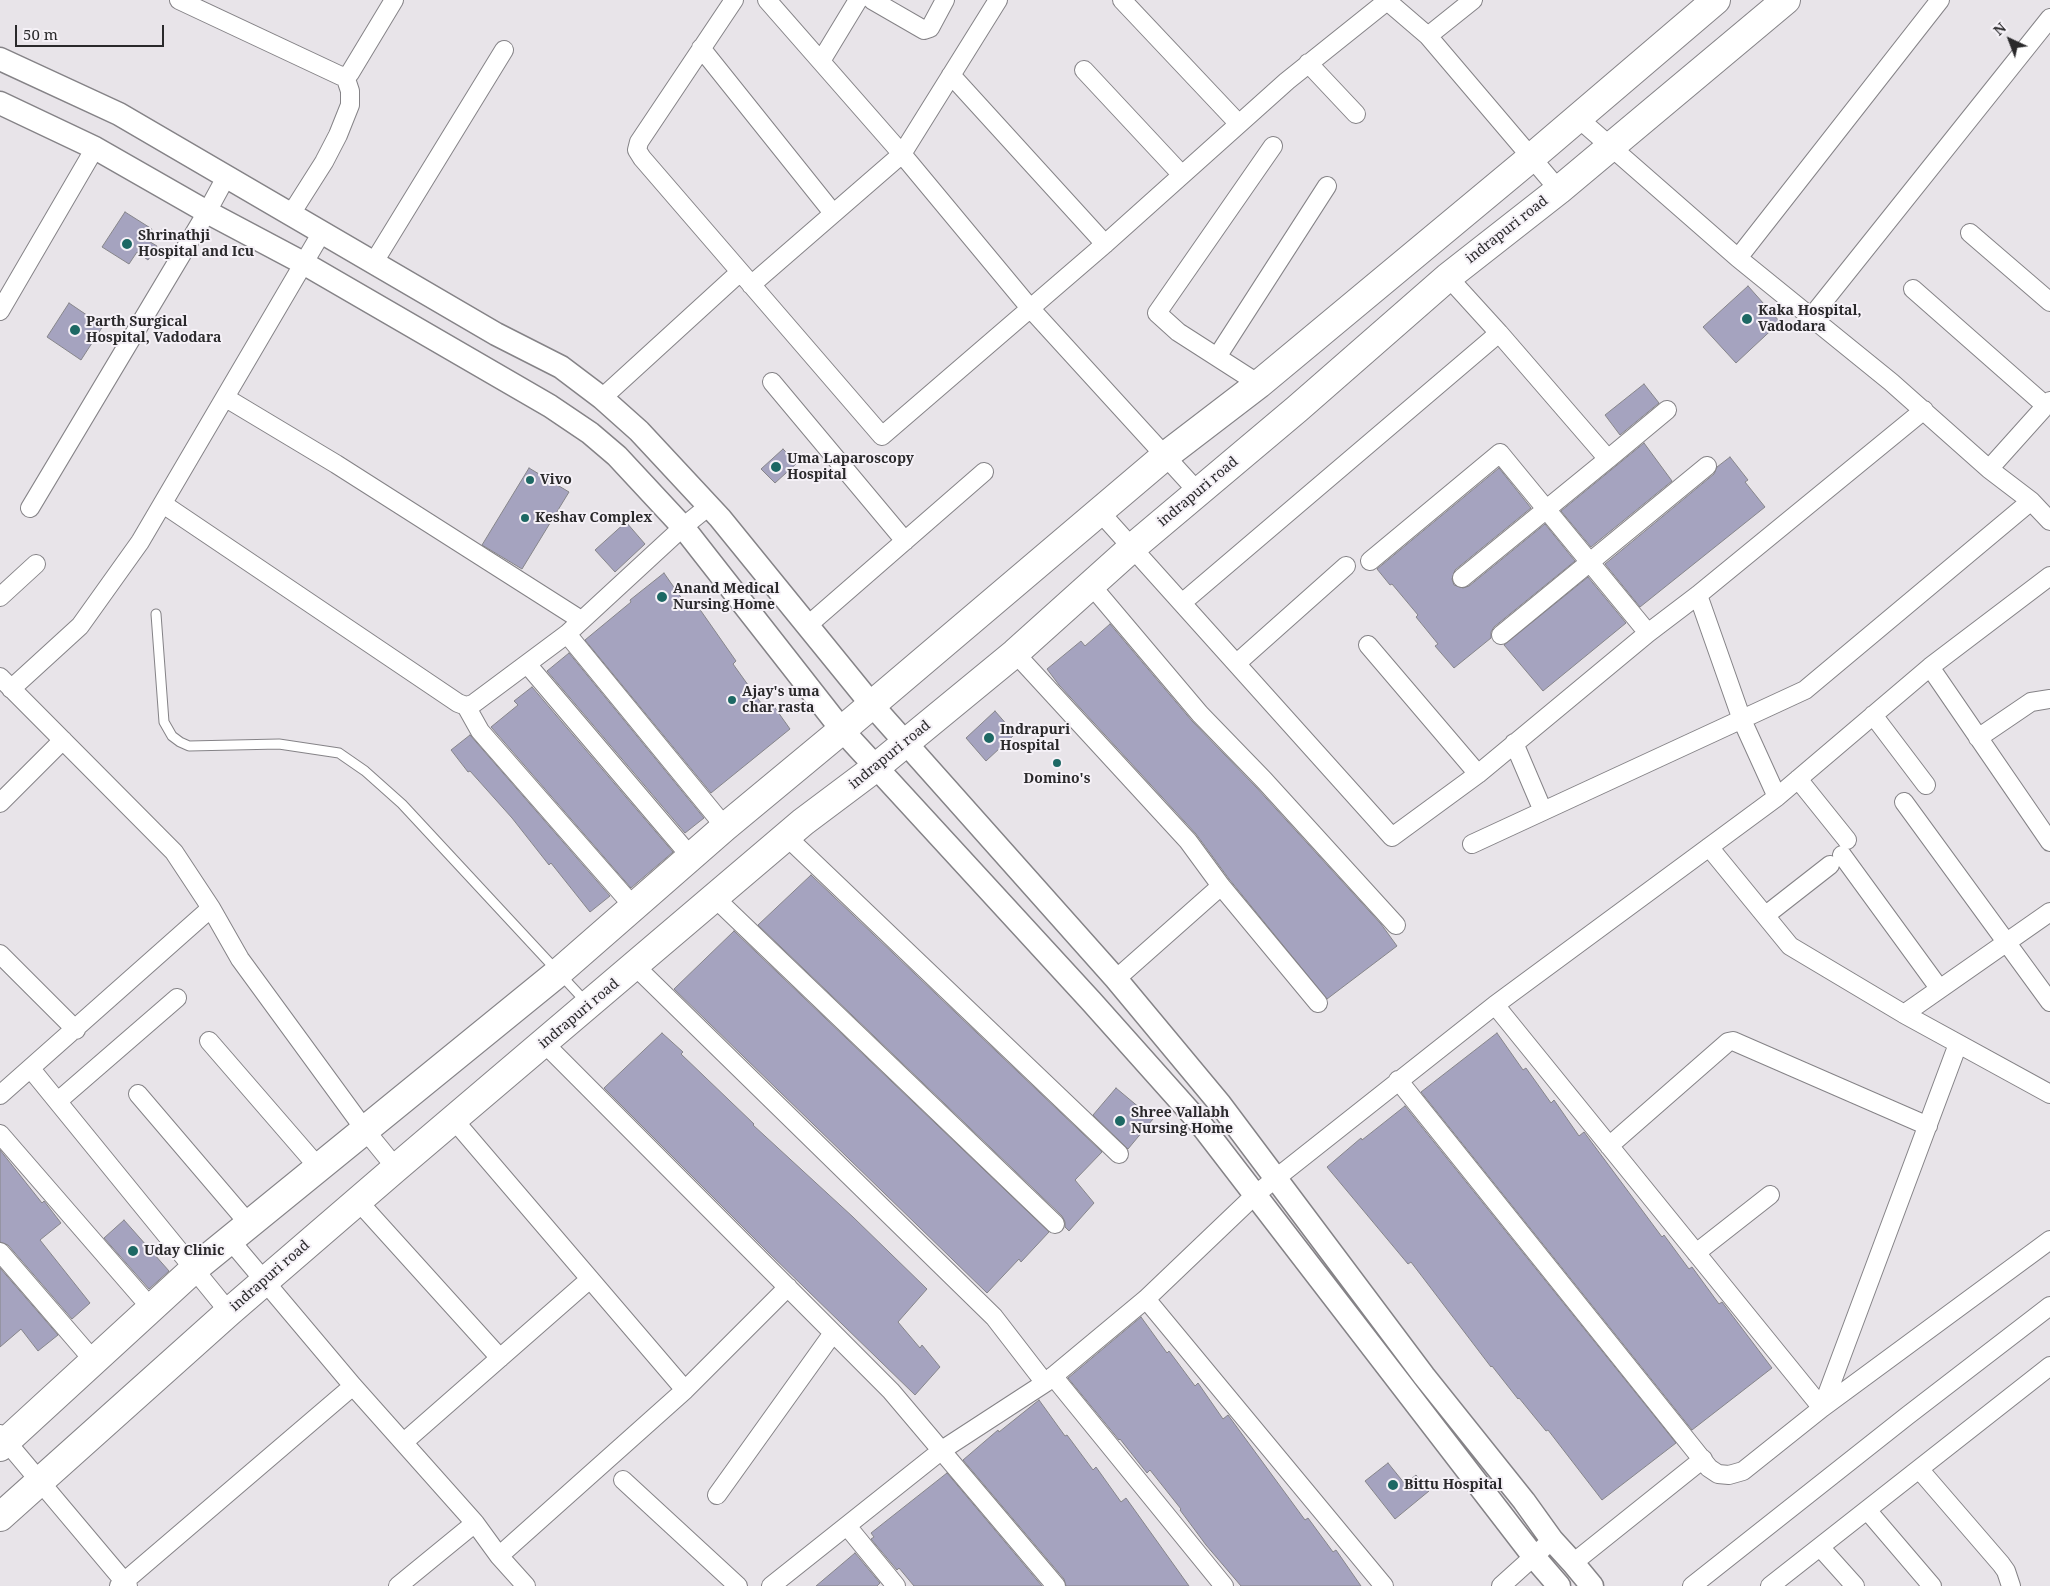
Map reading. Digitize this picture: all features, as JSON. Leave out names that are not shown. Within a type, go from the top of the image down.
[{"type":"main road","points":[[2,1441],[94,1361],[194,1269],[559,972],[724,827],[872,705],[1165,456],[1259,384],[1532,157],[1716,0]]},
{"type":"main road","name":"indrapuri road","points":[[0,1517],[264,1281],[396,1168],[787,836],[875,768],[1015,653],[1133,547],[1297,409],[1448,277],[1559,190],[1786,0]]},
{"type":"street","points":[[179,0],[341,76],[350,73],[394,0]]},
{"type":"street","points":[[734,0],[639,142],[637,150],[882,436],[1105,244],[1308,63],[1386,0],[1428,36],[1559,190]]},
{"type":"street","points":[[767,0],[902,154],[1030,308],[1198,492]]},
{"type":"street","points":[[820,61],[858,0]]},
{"type":"street","points":[[872,0],[924,30],[930,28],[945,0]]},
{"type":"street","points":[[602,398],[746,278],[833,213],[902,154],[998,0]]},
{"type":"street","points":[[1122,0],[1239,124]]},
{"type":"street","points":[[1428,36],[1473,0]]},
{"type":"street","points":[[1738,258],[1940,0]]},
{"type":"street","points":[[1812,316],[2050,18]]},
{"type":"street","points":[[701,48],[833,213]]},
{"type":"street","points":[[374,262],[504,50]]},
{"type":"street","points":[[0,59],[119,114],[496,334],[561,368],[602,398],[639,431],[709,506],[904,743],[1116,979],[1220,1104],[1424,1376],[1524,1501],[1552,1540],[1592,1586]]},
{"type":"street","points":[[1308,63],[1356,114]]},
{"type":"street","points":[[1084,70],[1182,175]]},
{"type":"street","points":[[951,75],[1105,244]]},
{"type":"street","points":[[291,214],[327,156],[350,105],[350,91],[345,76]]},
{"type":"street","points":[[0,103],[12,107],[95,148],[207,212],[305,264],[550,406],[590,433],[617,456],[683,527],[842,730],[875,768],[1091,1001],[1199,1122],[1534,1557],[1559,1586]]},
{"type":"street","points":[[1578,118],[1738,258],[1812,316],[1924,410],[1989,470],[2031,501],[2050,521]]},
{"type":"street","points":[[1259,384],[1178,332],[1157,313],[1273,146]]},
{"type":"street","points":[[0,311],[95,148]]},
{"type":"street","points":[[30,508],[207,212],[226,176]]},
{"type":"street","points":[[1217,357],[1328,186]]},
{"type":"street","points":[[322,232],[305,264],[140,542],[80,626],[6,683],[174,852],[211,908],[240,959],[365,1130],[396,1168]]},
{"type":"street","points":[[1970,233],[2050,302]]},
{"type":"street","points":[[1448,277],[1499,332],[1608,459]]},
{"type":"street","points":[[1913,289],[2048,403],[1989,470]]},
{"type":"street","points":[[1183,602],[1499,332]]},
{"type":"street","points":[[480,365],[496,334]]},
{"type":"street","points":[[772,382],[905,541]]},
{"type":"street","points":[[226,398],[344,469],[581,620]]},
{"type":"street","points":[[1462,578],[1667,410]]},
{"type":"street","points":[[1100,512],[1183,602],[1392,837],[1478,774],[1648,633],[1698,595],[1924,410]]},
{"type":"street","points":[[1370,560],[1500,453],[1648,633]]},
{"type":"street","points":[[1501,635],[1708,466]]},
{"type":"street","points":[[807,626],[984,472]]},
{"type":"street","points":[[1472,844],[1805,690],[2031,501]]},
{"type":"street","points":[[163,504],[458,703],[466,706],[474,704],[567,634],[683,527],[709,506]]},
{"type":"street","points":[[0,597],[36,564]]},
{"type":"street","points":[[1237,663],[1346,566]]},
{"type":"street","points":[[771,1586],[942,1450],[1049,1380],[1146,1299],[1255,1195],[1398,1080],[1495,1005],[1777,797],[1930,667],[2050,576]]},
{"type":"street","points":[[1091,585],[1200,714],[1264,780],[1396,925]]},
{"type":"street","points":[[1698,595],[1742,720],[1777,797]]},
{"type":"street","points":[[567,634],[724,827]]},
{"type":"street","points":[[1368,646],[1478,774]]},
{"type":"street","points":[[1015,653],[1188,840],[1221,886],[1318,1003]]},
{"type":"street","points":[[527,664],[691,857]]},
{"type":"street","points":[[1930,667],[2050,842]]},
{"type":"street","points":[[1978,738],[2031,702],[2050,699]]},
{"type":"street","points":[[466,706],[480,731],[633,906]]},
{"type":"street","points":[[1873,715],[1926,785]]},
{"type":"street","points":[[0,803],[63,740]]},
{"type":"street","points":[[1514,743],[1543,811]]},
{"type":"street","points":[[1798,779],[1840,854],[1939,988]]},
{"type":"street","points":[[1904,802],[2050,1002]]},
{"type":"street","points":[[787,836],[1119,1154]]},
{"type":"street","points":[[1710,847],[1790,946],[1904,1014],[2050,1094]]},
{"type":"street","points":[[1766,915],[1840,854]]},
{"type":"street","points":[[1116,979],[1221,886]]},
{"type":"street","points":[[714,898],[1055,1224]]},
{"type":"street","points":[[0,1095],[31,1070],[211,908]]},
{"type":"street","points":[[1904,1014],[2050,912]]},
{"type":"street","points":[[0,954],[76,1030]]},
{"type":"street","points":[[635,966],[994,1317],[1224,1586]]},
{"type":"street","points":[[58,1101],[177,998]]},
{"type":"street","points":[[1495,1005],[1822,1408]]},
{"type":"street","points":[[208,1041],[319,1168]]},
{"type":"street","points":[[1609,1146],[1728,1042],[1733,1041],[1928,1126]]},
{"type":"street","points":[[544,1043],[891,1391],[1056,1586]]},
{"type":"street","points":[[1822,1408],[1958,1044]]},
{"type":"street","points":[[31,1070],[229,1312]]},
{"type":"street","points":[[1398,1080],[1709,1468],[1718,1474],[1729,1475],[1743,1471],[1822,1408],[2050,1240]]},
{"type":"street","points":[[138,1094],[240,1232],[264,1281],[353,1386],[475,1523],[499,1556],[526,1586]]},
{"type":"street","points":[[454,1120],[685,1390]]},
{"type":"street","points":[[0,1134],[151,1308]]},
{"type":"street","points":[[1696,1253],[1770,1195]]},
{"type":"street","points":[[358,1201],[500,1358]]},
{"type":"street","points":[[0,1252],[94,1361]]},
{"type":"street","points":[[404,1442],[590,1279]]},
{"type":"street","points":[[499,1556],[685,1390],[788,1287]]},
{"type":"street","points":[[1146,1299],[1384,1586]]},
{"type":"street","points":[[1692,1586],[2050,1306]]},
{"type":"street","points":[[717,1495],[833,1333]]},
{"type":"street","points":[[1770,1586],[2050,1366]]},
{"type":"street","points":[[2,1441],[40,1480],[124,1585],[353,1386]]},
{"type":"street","points":[[1573,1563],[1703,1460]]},
{"type":"street","points":[[1919,1469],[2002,1564],[2012,1586]]},
{"type":"street","points":[[624,1480],[738,1586]]},
{"type":"street","points":[[1867,1510],[1930,1585]]},
{"type":"street","points":[[399,1586],[475,1523]]},
{"type":"street","points":[[847,1526],[896,1586]]},
{"type":"street","points":[[1501,1586],[1552,1540]]},
{"type":"street","points":[[1820,1547],[1855,1586]]},
{"type":"lane","points":[[156,614],[164,722],[172,736],[189,746],[280,744],[339,753],[365,771],[402,804],[559,972],[588,1006]]},
{"type":"building","points":[[125,212],[152,229],[145,239],[157,246],[148,260],[137,252],[129,264],[102,247]]},
{"type":"building","points":[[1748,286],[1780,322],[1736,363],[1703,327]]},
{"type":"building","points":[[69,303],[103,326],[81,360],[47,337]]},
{"type":"building","points":[[1644,384],[1659,403],[1620,435],[1605,415]]},
{"type":"building","points":[[1644,443],[1672,481],[1591,547],[1561,511]]},
{"type":"building","points":[[783,449],[797,463],[775,483],[761,469]]},
{"type":"building","points":[[1730,457],[1748,480],[1745,482],[1765,507],[1640,607],[1605,564],[1714,474],[1717,467]]},
{"type":"building","name":"Keshav Complex","points":[[529,468],[569,492],[522,569],[482,545]]},
{"type":"building","points":[[1499,468],[1531,508],[1455,570],[1452,579],[1454,585],[1463,588],[1469,586],[1545,524],[1575,561],[1494,627],[1491,632],[1491,638],[1454,668],[1435,646],[1438,644],[1416,617],[1418,615],[1377,569]]},
{"type":"building","points":[[626,522],[645,544],[615,572],[595,550]]},
{"type":"building","points":[[664,573],[687,606],[694,601],[736,661],[733,664],[766,710],[773,705],[790,729],[711,793],[585,640]]},
{"type":"building","points":[[1588,577],[1626,623],[1543,691],[1504,645]]},
{"type":"building","points":[[1110,624],[1192,721],[1256,787],[1381,924],[1397,946],[1327,999],[1229,879],[1196,834],[1059,685],[1047,669],[1081,641],[1085,646]]},
{"type":"building","points":[[569,653],[704,818],[685,833],[547,671]]},
{"type":"building","points":[[532,687],[673,852],[631,888],[491,727],[518,705],[514,701]]},
{"type":"building","points":[[995,711],[1015,734],[986,761],[966,738]]},
{"type":"building","points":[[470,735],[610,896],[590,912],[551,863],[549,865],[512,818],[470,771],[468,772],[451,750]]},
{"type":"building","points":[[811,875],[1102,1152],[1075,1180],[1094,1203],[1069,1231],[1065,1227],[1062,1216],[758,925]]},
{"type":"building","points":[[734,931],[1049,1232],[1021,1262],[1019,1259],[987,1293],[674,989]]},
{"type":"building","points":[[662,1033],[683,1052],[681,1054],[753,1125],[853,1217],[927,1289],[898,1322],[920,1348],[922,1345],[940,1367],[915,1395],[769,1253],[604,1088]]},
{"type":"building","points":[[1497,1033],[1523,1070],[1526,1068],[1551,1103],[1554,1100],[1579,1136],[1584,1132],[1662,1237],[1664,1235],[1689,1269],[1692,1267],[1719,1304],[1722,1302],[1772,1368],[1692,1430],[1421,1092]]},
{"type":"building","points":[[1116,1088],[1153,1119],[1128,1149],[1093,1115]]},
{"type":"building","points":[[1405,1106],[1676,1443],[1602,1500],[1548,1430],[1546,1431],[1491,1367],[1411,1262],[1408,1264],[1327,1167],[1361,1138],[1362,1140]]},
{"type":"building","points":[[0,1150],[42,1203],[44,1201],[61,1223],[40,1240],[90,1303],[72,1319],[8,1245],[0,1242]]},
{"type":"building","points":[[124,1220],[169,1271],[149,1289],[104,1238]]},
{"type":"building","points":[[0,1268],[58,1335],[38,1351],[21,1329],[0,1347]]},
{"type":"building","points":[[1141,1317],[1167,1353],[1169,1351],[1195,1386],[1198,1383],[1223,1419],[1228,1415],[1305,1520],[1308,1518],[1333,1552],[1336,1550],[1361,1586],[1241,1586],[1206,1545],[1181,1509],[1150,1470],[1147,1473],[1068,1378]]},
{"type":"building","points":[[1039,1400],[1093,1470],[1096,1467],[1121,1502],[1126,1498],[1189,1586],[1066,1586],[1064,1579],[963,1460],[998,1430],[999,1432]]},
{"type":"building","points":[[1388,1463],[1405,1484],[1416,1475],[1429,1491],[1395,1519],[1365,1481]]},
{"type":"building","points":[[947,1473],[1042,1586],[914,1586],[899,1568],[897,1570],[871,1539],[874,1537],[871,1533]]},
{"type":"building","points":[[855,1553],[880,1583],[877,1586],[816,1586]]},
{"type":"place","name":"Shrinathji Hospital and Icu","points":[[127,244]]},
{"type":"place","name":"Kaka Hospital, Vadodara","points":[[1747,319]]},
{"type":"place","name":"Parth Surgical Hospital, Vadodara","points":[[75,330]]},
{"type":"place","name":"Uma Laparoscopy Hospital","points":[[776,467]]},
{"type":"place","name":"Vivo","points":[[530,480]]},
{"type":"place","name":"Keshav Complex","points":[[525,518]]},
{"type":"place","name":"Anand Medical Nursing Home","points":[[662,597]]},
{"type":"place","name":"Ajay's uma char rasta","points":[[732,700]]},
{"type":"place","name":"Indrapuri Hospital","points":[[989,738]]},
{"type":"place","name":"Domino's","points":[[1057,763]]},
{"type":"place","name":"Shree Vallabh Nursing Home","points":[[1120,1121]]},
{"type":"place","name":"Uday Clinic","points":[[133,1251]]},
{"type":"place","name":"Bittu Hospital","points":[[1393,1485]]}]
